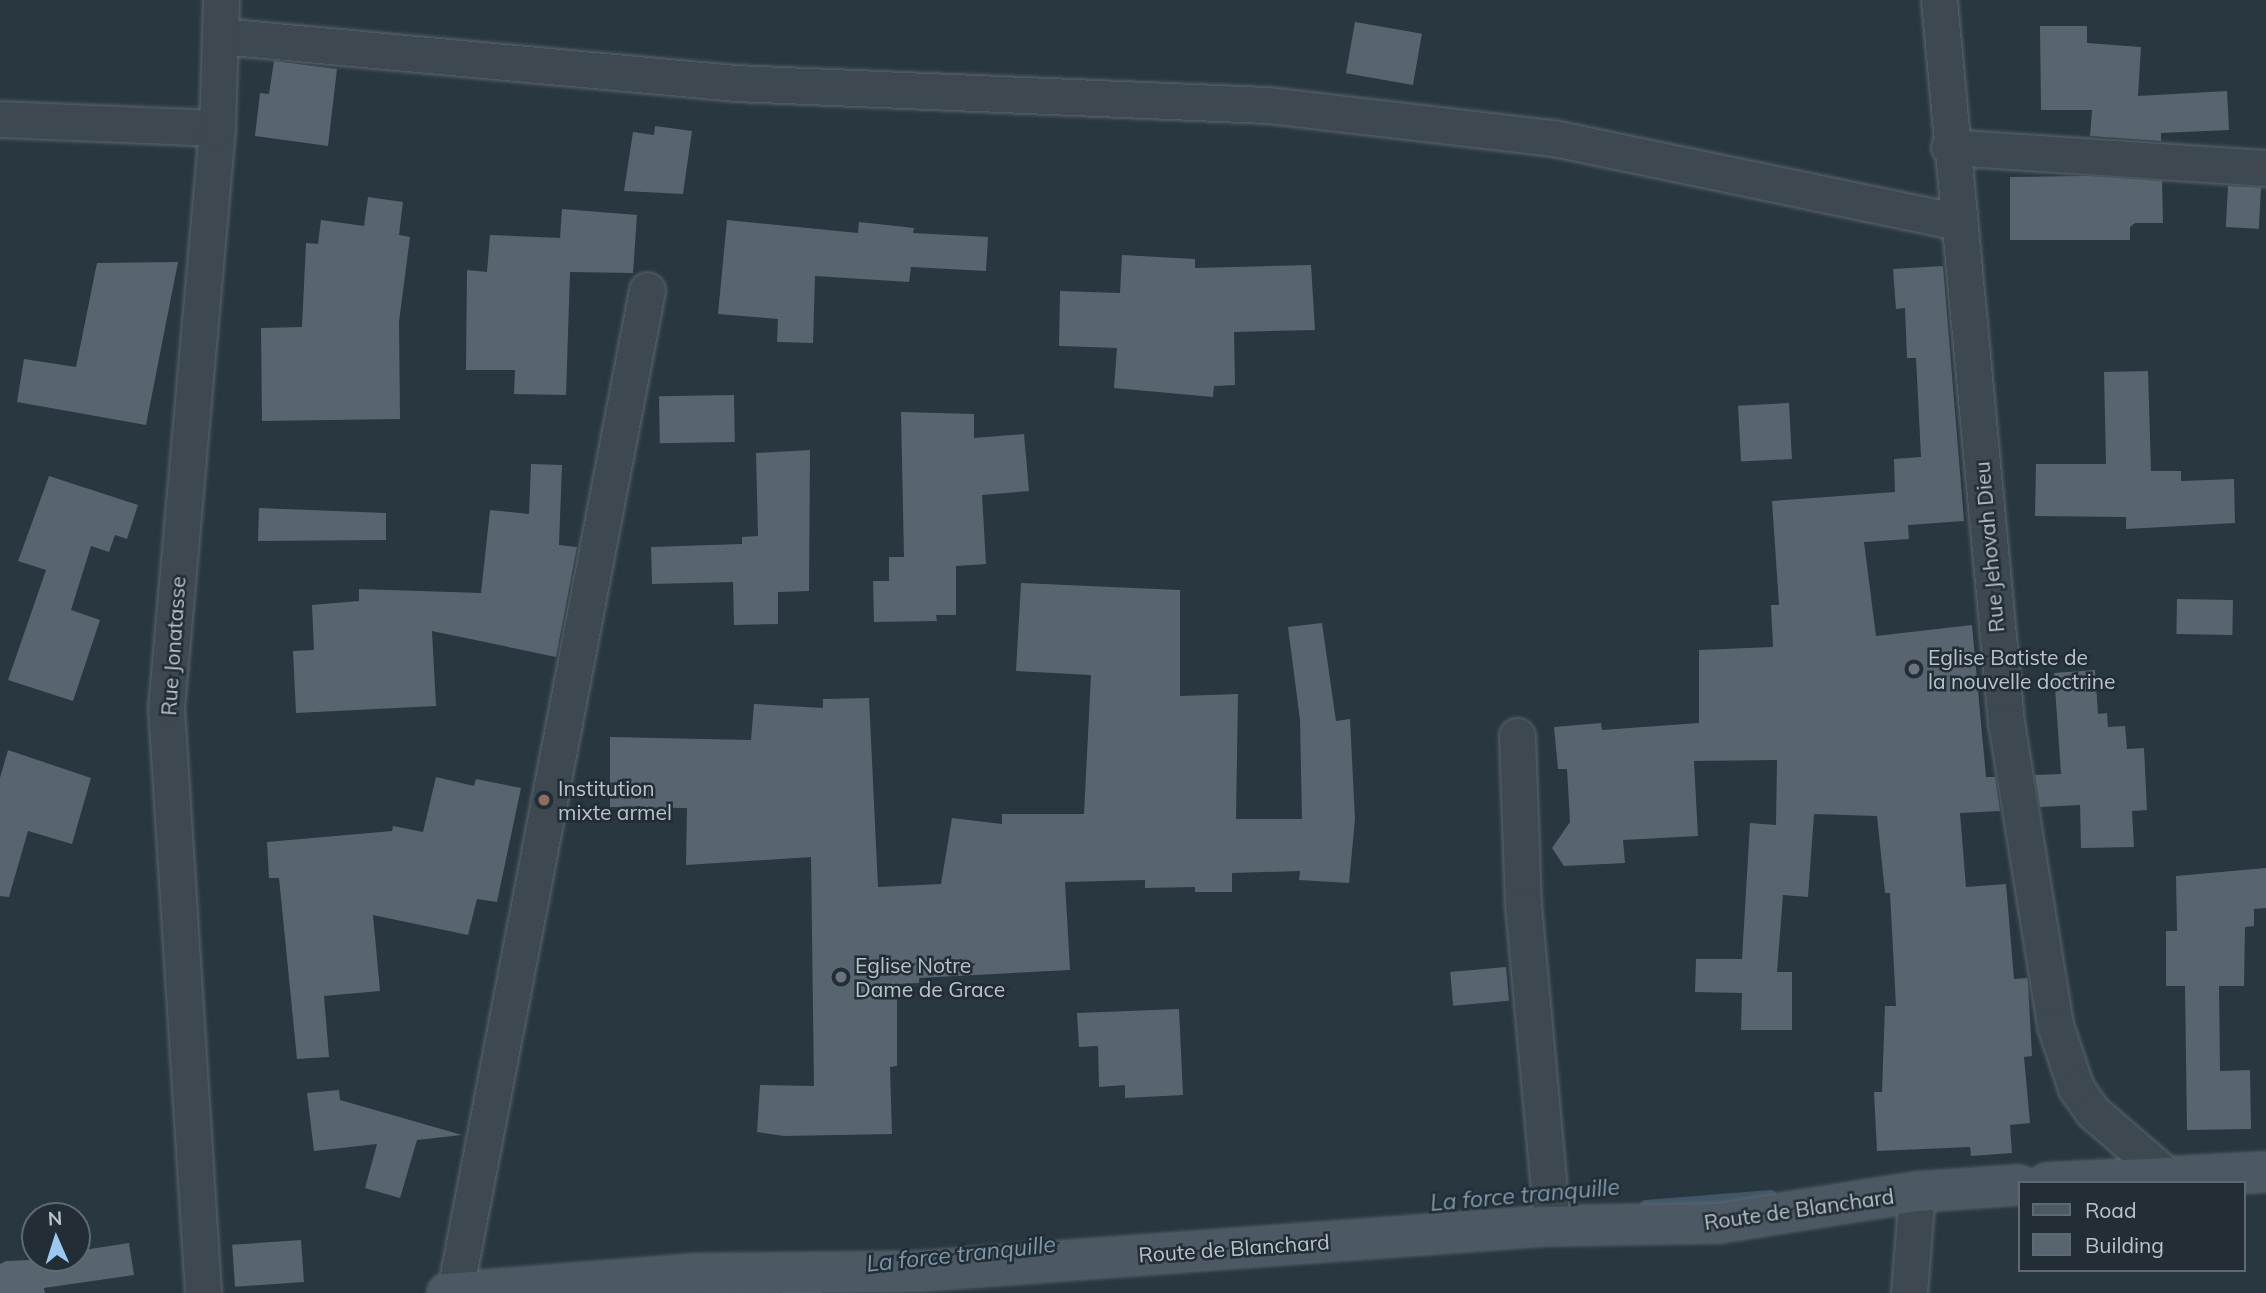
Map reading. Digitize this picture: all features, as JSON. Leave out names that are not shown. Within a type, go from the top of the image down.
[{"type":"street","name":"Rue Jonatasse","points":[[203,1293],[166,708],[218,128],[221,0]]},
{"type":"street","name":"Rue Jehovah Dieu","points":[[1939,0],[1950,146],[2006,722],[2055,1025],[2076,1088],[2093,1112],[2166,1175]]},
{"type":"street","points":[[220,36],[735,83],[1267,105],[1553,138],[1958,222]]},
{"type":"street","points":[[0,118],[218,128]]},
{"type":"street","points":[[1950,146],[2266,168]]},
{"type":"street","points":[[451,1292],[647,290]]},
{"type":"street","points":[[1517,736],[1523,905],[1552,1226]]},
{"type":"street","points":[[2077,1181],[2266,1172]]},
{"type":"street","name":"Route de Blanchard","points":[[451,1292],[692,1274],[920,1282],[1552,1226],[1719,1223],[1917,1192],[2018,1185]]},
{"type":"street","points":[[1909,1293],[1917,1192]]},
{"type":"building","points":[[1355,22],[1422,34],[1413,85],[1346,73]]},
{"type":"building","points":[[2040,26],[2087,26],[2087,43],[2141,47],[2138,96],[2227,91],[2229,130],[2161,133],[2161,141],[2090,136],[2092,110],[2041,110]]},
{"type":"building","points":[[274,61],[337,69],[328,146],[255,136],[260,93],[269,94]]},
{"type":"building","points":[[655,126],[692,131],[683,194],[624,191],[633,132],[654,135]]},
{"type":"building","points":[[2088,176],[2162,181],[2163,223],[2135,223],[2130,227],[2130,240],[2010,240],[2010,177]]},
{"type":"building","points":[[2228,186],[2261,188],[2259,229],[2226,227]]},
{"type":"building","points":[[368,197],[403,202],[399,235],[410,237],[399,322],[400,419],[262,421],[261,328],[302,327],[306,243],[318,244],[321,220],[364,226]]},
{"type":"building","points":[[562,209],[637,215],[633,273],[570,272],[566,395],[514,394],[515,370],[466,370],[467,270],[487,272],[490,235],[560,238]]},
{"type":"building","points":[[727,220],[858,233],[859,222],[914,228],[913,233],[988,237],[986,271],[911,267],[909,282],[815,276],[813,343],[777,342],[778,319],[718,314]]},
{"type":"building","points":[[1122,255],[1195,259],[1195,268],[1311,265],[1315,330],[1234,332],[1235,385],[1214,386],[1213,397],[1114,388],[1117,348],[1059,346],[1060,291],[1120,293]]},
{"type":"building","points":[[178,262],[146,425],[17,402],[24,359],[76,367],[97,263]]},
{"type":"building","points":[[1943,266],[1964,521],[1908,525],[1909,539],[1864,542],[1876,636],[1972,625],[1986,777],[1995,777],[2000,811],[1960,813],[1966,887],[2006,884],[2014,979],[2027,978],[2028,982],[2032,1056],[2024,1057],[2030,1123],[2010,1125],[2012,1153],[1971,1156],[1970,1147],[1877,1151],[1874,1092],[1882,1092],[1885,1006],[1896,1006],[1890,893],[1885,893],[1877,816],[1814,814],[1808,897],[1783,895],[1777,972],[1792,972],[1792,1030],[1741,1030],[1742,993],[1695,992],[1696,959],[1742,959],[1750,823],[1776,825],[1777,760],[1694,761],[1698,836],[1623,840],[1625,863],[1564,866],[1552,848],[1570,822],[1567,769],[1558,769],[1554,727],[1601,723],[1602,730],[1699,723],[1699,650],[1773,647],[1771,605],[1779,605],[1772,501],[1895,492],[1894,459],[1921,457],[1916,358],[1907,358],[1905,308],[1896,309],[1893,269]]},
{"type":"building","points":[[2148,371],[2151,471],[2181,471],[2181,481],[2234,479],[2235,523],[2126,529],[2126,517],[2035,516],[2036,464],[2106,464],[2104,372]]},
{"type":"building","points":[[734,395],[735,442],[660,443],[659,396]]},
{"type":"building","points":[[1789,403],[1792,459],[1741,462],[1738,406]]},
{"type":"building","points":[[901,412],[974,414],[974,438],[1024,434],[1029,491],[982,495],[986,564],[956,566],[956,615],[936,615],[937,621],[874,622],[873,581],[889,581],[889,557],[904,557]]},
{"type":"building","points":[[810,450],[809,591],[778,592],[778,624],[734,625],[733,582],[652,584],[651,547],[742,544],[742,537],[758,536],[756,453]]},
{"type":"building","points":[[531,464],[562,465],[559,545],[577,547],[556,657],[432,631],[436,706],[296,713],[293,651],[314,650],[312,605],[359,601],[359,589],[481,593],[490,510],[529,514]]},
{"type":"building","points":[[49,476],[138,505],[127,539],[115,535],[109,552],[91,546],[71,610],[100,620],[73,701],[8,680],[46,570],[18,561]]},
{"type":"building","points":[[259,508],[386,513],[386,540],[258,541]]},
{"type":"building","points":[[1021,583],[1180,590],[1180,696],[1238,694],[1236,819],[1302,819],[1300,720],[1288,627],[1322,623],[1336,721],[1350,719],[1355,819],[1349,883],[1299,880],[1300,871],[1232,873],[1232,892],[1195,892],[1195,887],[1145,888],[1145,880],[1065,882],[1070,970],[919,978],[919,983],[897,984],[897,1066],[890,1067],[892,1134],[784,1136],[757,1132],[760,1085],[814,1086],[811,857],[686,865],[687,808],[610,807],[610,737],[751,740],[754,704],[823,708],[823,699],[869,698],[878,887],[941,884],[952,818],[1002,824],[1002,814],[1084,814],[1091,675],[1016,671]]},
{"type":"building","points":[[2177,599],[2233,600],[2232,635],[2176,634]]},
{"type":"building","points":[[2095,670],[2098,714],[2107,713],[2108,727],[2125,726],[2127,749],[2144,748],[2147,810],[2132,811],[2134,847],[2081,848],[2080,805],[2040,807],[2035,775],[2061,774],[2054,673]]},
{"type":"building","points":[[8,750],[91,778],[72,844],[28,831],[9,897],[0,896],[0,778]]},
{"type":"building","points":[[436,777],[474,786],[476,779],[521,788],[497,902],[477,899],[468,935],[373,915],[380,991],[324,996],[329,1057],[297,1059],[279,878],[269,878],[267,842],[392,831],[393,826],[423,832]]},
{"type":"building","points":[[2266,868],[2266,908],[2254,909],[2254,926],[2245,927],[2244,986],[2219,986],[2220,1071],[2250,1070],[2251,1129],[2187,1130],[2185,986],[2166,986],[2166,931],[2177,931],[2176,876]]},
{"type":"building","points":[[1506,967],[1509,1001],[1453,1006],[1450,972]]},
{"type":"building","points":[[1179,1009],[1183,1095],[1125,1098],[1125,1085],[1099,1087],[1098,1046],[1079,1047],[1077,1013]]},
{"type":"building","points":[[339,1090],[340,1100],[462,1135],[417,1140],[400,1198],[365,1188],[377,1144],[314,1151],[307,1093]]},
{"type":"building","points":[[301,1240],[304,1282],[235,1287],[232,1245]]},
{"type":"building","points":[[129,1243],[134,1275],[44,1288],[45,1293],[0,1293],[0,1264],[6,1261],[21,1260],[21,1272],[91,1272],[91,1249]]},
{"type":"waterway","name":"La force tranquille","points":[[1646,1206],[1771,1196]]},
{"type":"waterway","name":"La force tranquille","points":[[789,1293],[816,1290]]},
{"type":"place","name":"Eglise Batiste de la nouvelle doctrine","points":[[1914,669]]},
{"type":"place","name":"Institution mixte armel","points":[[544,800]]},
{"type":"place","name":"Eglise Notre Dame de Grace","points":[[841,977]]}]
